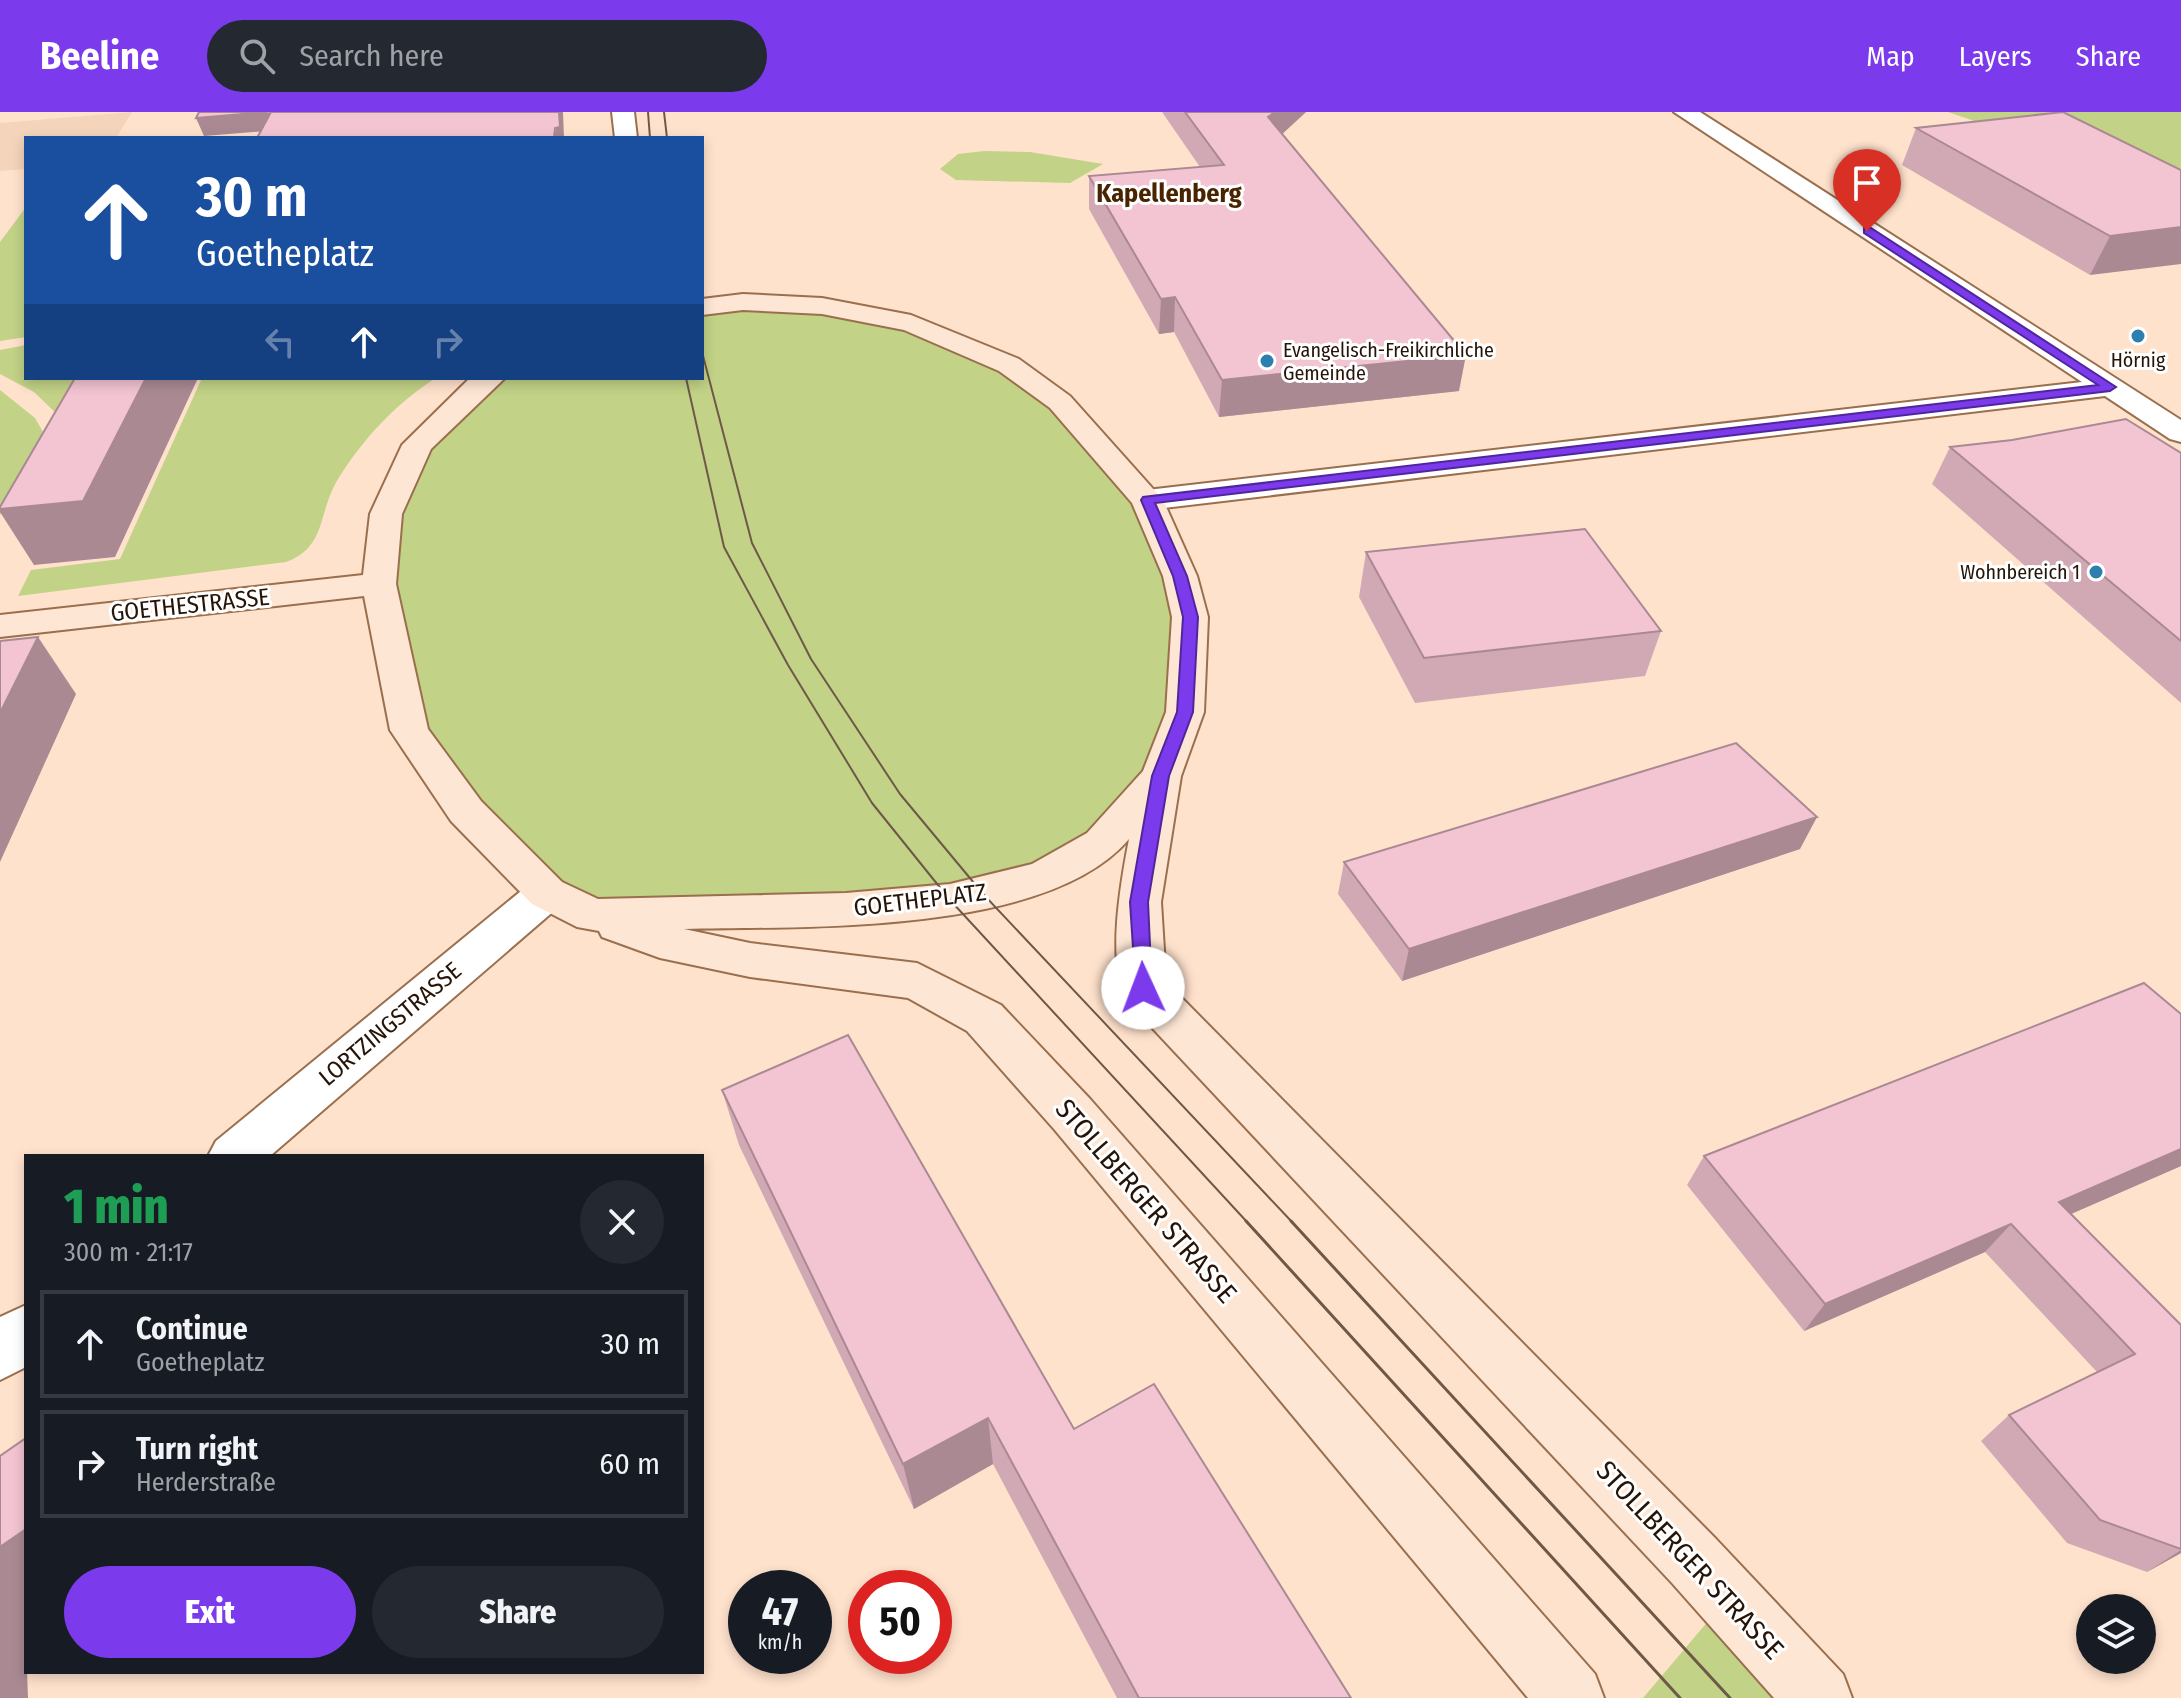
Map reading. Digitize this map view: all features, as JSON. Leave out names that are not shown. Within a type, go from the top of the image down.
[{"type":"main road","name":"GOETHEPLATZ","points":[[487,380],[417,445],[386,514],[379,584],[409,730],[466,811],[547,893],[593,915],[846,909],[984,895],[1045,877],[1102,843],[1161,776],[1185,712],[1190,617],[1180,576],[1147,500],[1060,402],[1009,365],[976,349],[911,323],[822,306],[743,302],[704,307]]},
{"type":"main road","name":"GOETHESTRASSE","points":[[0,626],[379,584]]},
{"type":"main road","name":"STOLLBERGER STRASSE","points":[[1161,776],[1139,902],[1143,988],[1694,1561],[1819,1698]]},
{"type":"main road","name":"STOLLBERGER STRASSE","points":[[593,915],[660,941],[750,960],[917,981],[984,1018],[1072,1114],[1571,1698]]},
{"type":"street","points":[[623,112],[626,136]]},
{"type":"street","points":[[1685,112],[2181,433]]},
{"type":"street","points":[[1147,500],[2110,387]]},
{"type":"street","name":"LORTZINGSTRASSE","points":[[236,1154],[547,893]]},
{"type":"street","points":[[0,1353],[24,1333]]},
{"type":"shaded area","points":[[132,112],[117,136],[24,136],[24,169],[0,171],[0,123]]},
{"type":"green space","points":[[1948,112],[2181,112],[2181,192]]},
{"type":"green space","points":[[1030,152],[1103,164],[1070,183],[956,180],[940,169],[958,154]]},
{"type":"green space","points":[[24,210],[24,337],[0,341],[0,242]]},
{"type":"green space","points":[[704,307],[843,309],[1009,365],[1147,500],[1180,576],[1161,776],[1045,877],[593,915],[409,730],[386,514],[417,445],[489,380],[704,380]]},
{"type":"green space","points":[[24,345],[24,380],[77,380],[58,415],[34,392],[0,374],[0,350]]},
{"type":"green space","points":[[201,380],[433,380],[394,410],[358,450],[331,492],[315,538],[299,556],[286,562],[18,596],[31,570],[120,559]]},
{"type":"green space","points":[[0,390],[35,418],[43,432],[0,515]]},
{"type":"green space","points":[[1715,1613],[1791,1698],[1643,1698]]},
{"type":"building","points":[[199,112],[267,112],[196,118]]},
{"type":"building","points":[[271,112],[559,112],[560,127],[555,128],[554,136],[258,136]]},
{"type":"building","points":[[1185,112],[1275,112],[1268,117],[1466,355],[1222,380],[1175,297],[1161,299],[1089,176],[1224,165]]},
{"type":"building","points":[[2063,112],[2181,170],[2181,227],[2110,236],[1916,128]]},
{"type":"building","points":[[74,380],[145,380],[83,501],[0,507]]},
{"type":"building","points":[[2126,419],[2181,453],[2181,641],[1950,447],[2012,440]]},
{"type":"building","points":[[1585,529],[1661,631],[1424,658],[1366,552]]},
{"type":"building","points":[[38,637],[0,713],[0,641]]},
{"type":"building","points":[[1736,743],[1817,817],[1409,949],[1344,862]]},
{"type":"building","points":[[2144,983],[2181,1014],[2181,1149],[2059,1202],[2181,1325],[2181,1549],[2100,1520],[2009,1415],[2135,1354],[2011,1224],[1825,1304],[1704,1156]]},
{"type":"building","points":[[848,1035],[1074,1429],[1154,1384],[1351,1698],[1139,1698],[988,1418],[903,1464],[722,1090]]},
{"type":"building","points":[[24,1439],[24,1530],[0,1547],[0,1456]]},
{"type":"tram line","points":[[648,112],[650,136]]},
{"type":"tram line","points":[[664,112],[667,136]]},
{"type":"tram line","points":[[704,360],[752,543],[811,659],[900,794],[984,895],[1293,1223]]},
{"type":"tram line","points":[[686,380],[724,547],[788,665],[872,803],[950,900],[1248,1223]]},
{"type":"tram line","points":[[1246,1221],[1680,1698]]},
{"type":"tram line","points":[[1291,1221],[1730,1698]]},
{"type":"place","name":"Hörnig","points":[[2138,336]]},
{"type":"place","name":"Evangelisch-Freikirchliche Gemeinde","points":[[1267,361]]},
{"type":"place","name":"Wohnbereich 1","points":[[2096,572]]},
{"type":"district","name":"Kapellenberg","points":[[1169,193]]},
{"type":"route","points":[[1143,988],[1139,902],[1161,776],[1185,712],[1190,617],[1180,576],[1147,500],[2110,387],[1867,231]]}]
